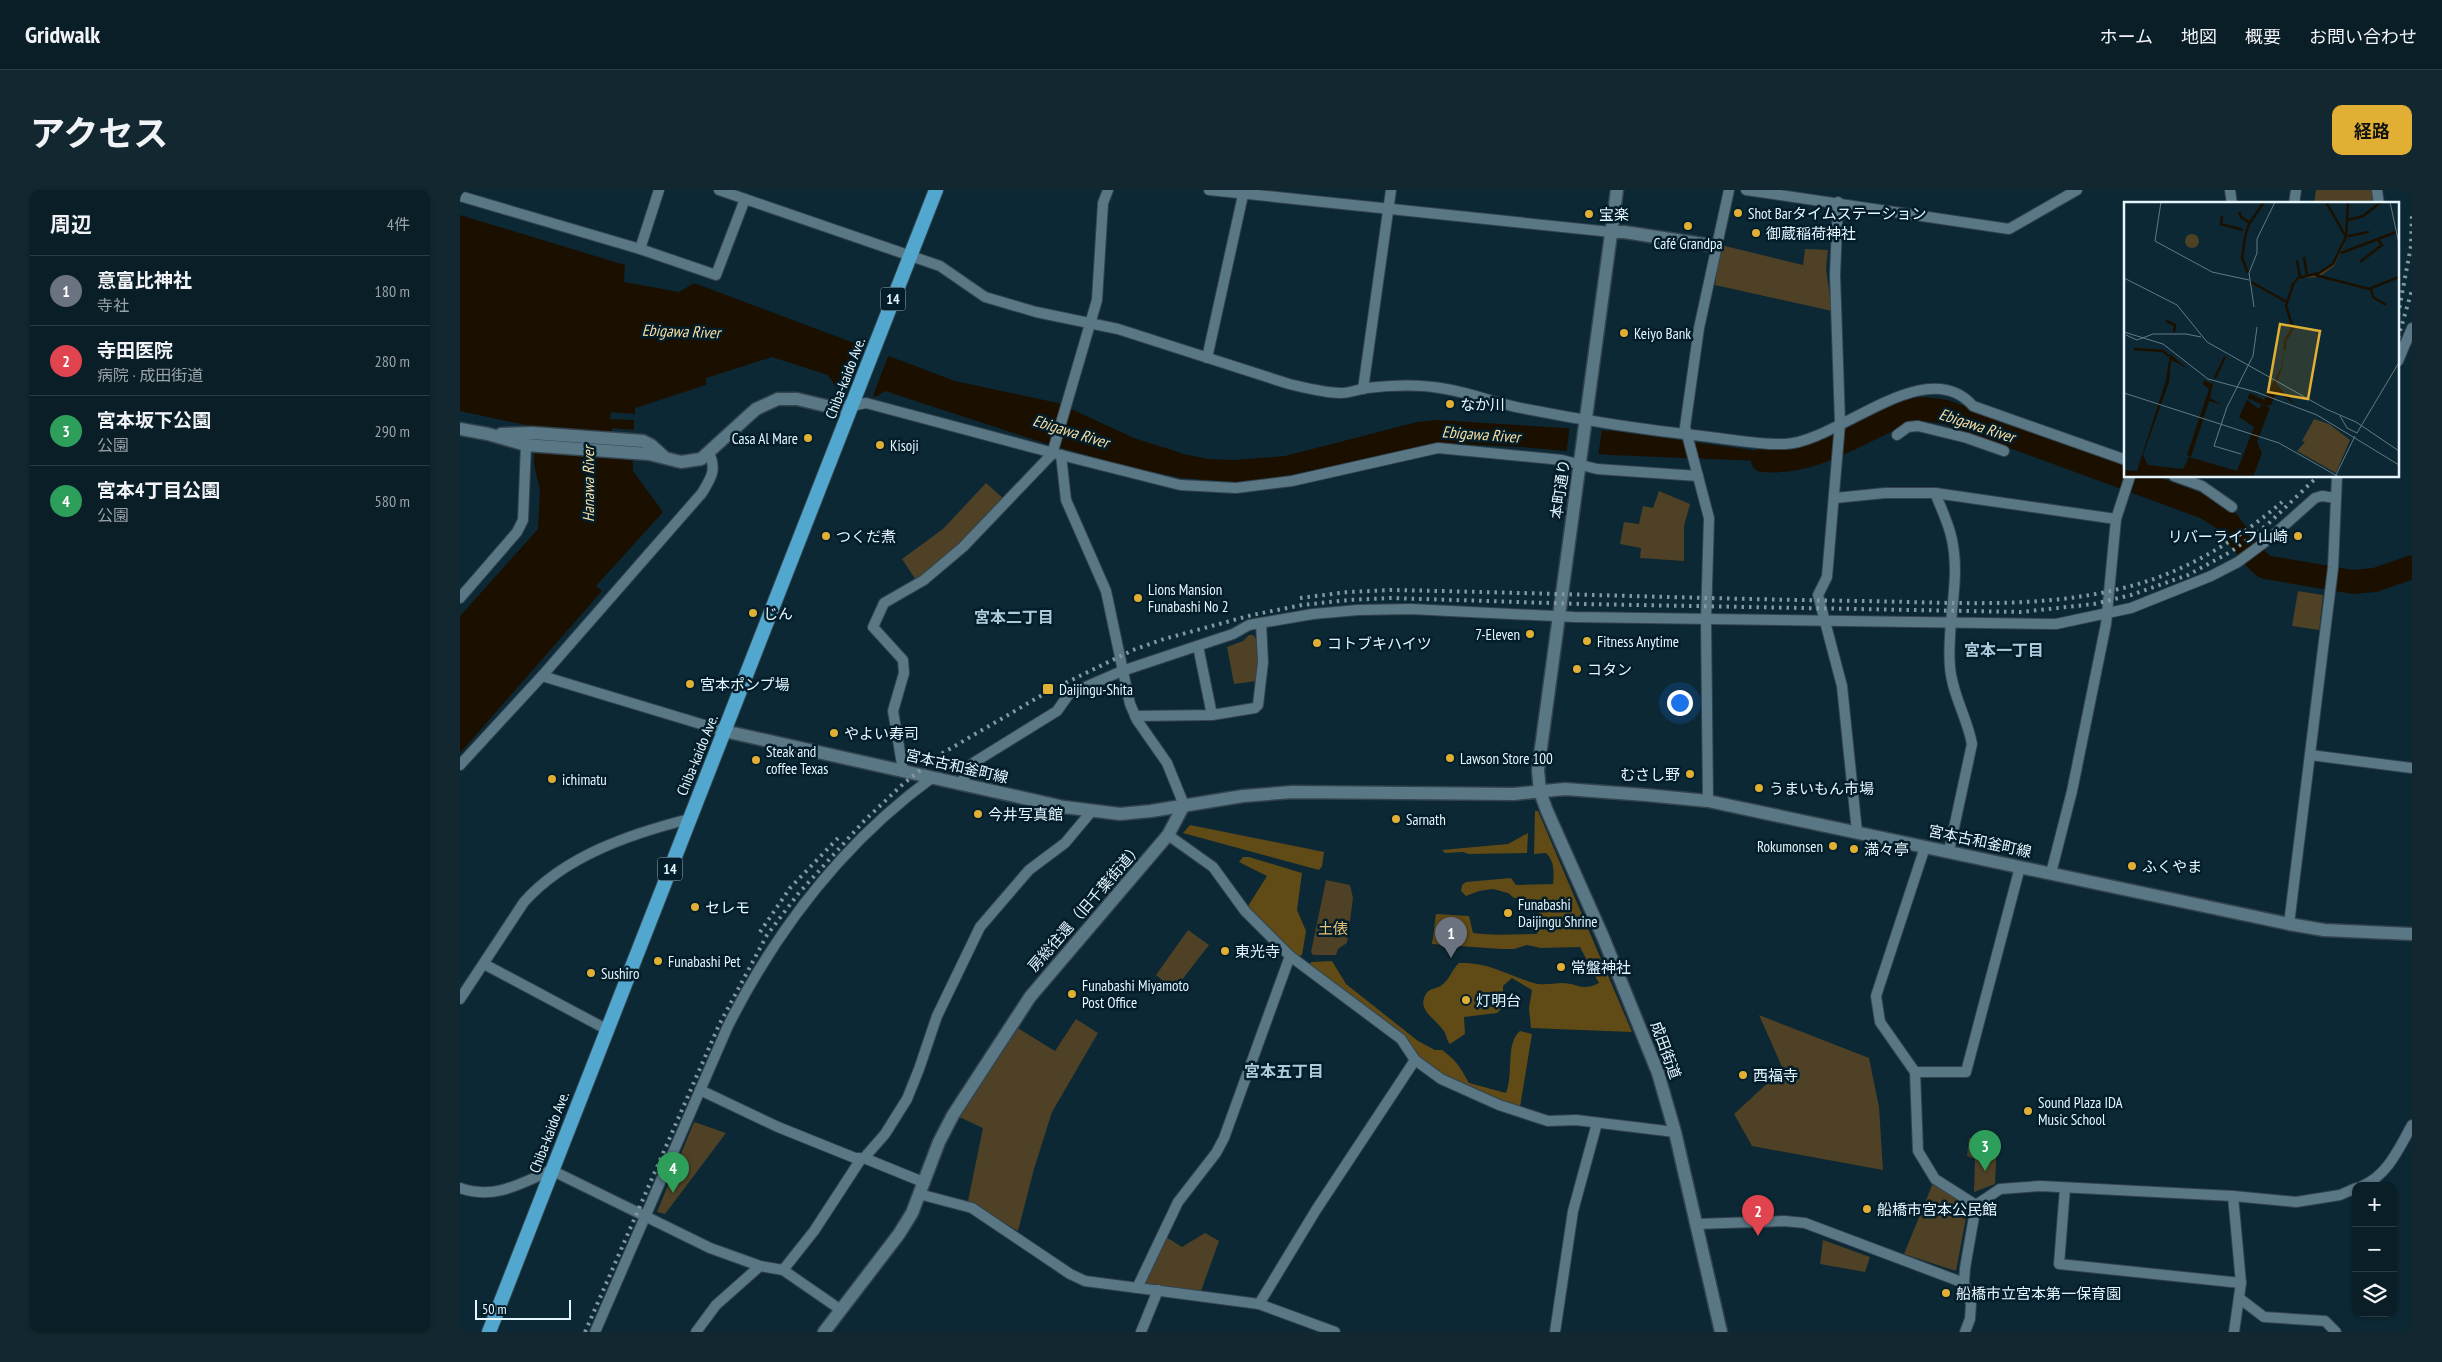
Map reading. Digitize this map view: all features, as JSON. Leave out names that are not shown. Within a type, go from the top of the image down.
[{"type":"highway","name":"Chiba-kaido Ave.","points":[[489,1332],[689,819],[858,401],[877,343],[936,190]]},
{"type":"street","points":[[640,249],[659,190]]},
{"type":"street","points":[[719,190],[910,254],[940,266],[985,297],[1036,312],[1133,333],[1289,384],[1312,389],[1339,393],[1388,386],[1446,389],[1585,423],[1687,437],[1786,444],[1806,440],[1840,426],[1908,393],[1949,389],[1967,398],[1973,406],[2124,459]]},
{"type":"street","points":[[1108,190],[1103,203],[1097,300],[1092,323],[1065,406],[1056,451],[1066,500],[1106,591],[1122,671],[1135,716],[1167,763],[1184,805],[1270,792],[1540,792]]},
{"type":"street","points":[[1209,190],[1242,195],[1624,232],[1716,246]]},
{"type":"street","points":[[1364,389],[1390,190]]},
{"type":"street","name":"本町通り","points":[[1540,792],[1538,770],[1617,190]]},
{"type":"street","points":[[1708,801],[1706,620],[1709,518],[1685,427],[1699,328],[1729,190]]},
{"type":"street","points":[[1746,190],[1838,202],[2009,229],[2077,190]]},
{"type":"street","points":[[1207,358],[1242,195]]},
{"type":"street","points":[[460,196],[640,249],[716,275],[746,199]]},
{"type":"street","points":[[1838,202],[1835,275],[1840,426],[1828,577],[1818,595],[1842,686],[1858,832]]},
{"type":"street","points":[[2400,355],[2412,328]]},
{"type":"street","points":[[460,429],[530,441],[634,446],[651,445],[663,456],[682,462],[701,459],[756,409],[778,399],[797,399],[835,408],[858,401],[1056,451],[1180,485],[1236,488],[1292,481],[1438,448],[1562,460],[1580,460],[1597,469],[1698,476]]},
{"type":"street","points":[[1897,434],[1908,428],[1918,426],[1967,438],[2004,451]]},
{"type":"street","points":[[460,598],[517,532],[523,520],[530,441]]},
{"type":"street","points":[[903,770],[893,711],[904,673],[903,660],[873,627],[884,603],[924,580],[963,547],[1056,451]]},
{"type":"street","points":[[460,765],[542,676],[702,493],[714,474],[714,464],[709,453]]},
{"type":"street","points":[[2051,873],[2072,791],[2106,624],[2105,615],[2116,519],[2129,478]]},
{"type":"street","points":[[2180,478],[2202,486],[2232,507]]},
{"type":"street","points":[[2289,924],[2331,591],[2337,478]]},
{"type":"street","points":[[1835,498],[1885,493],[1935,493],[2116,519]]},
{"type":"street","points":[[1935,493],[1952,541],[1955,568],[1950,623],[1952,687],[1969,727],[1972,744],[1949,851]]},
{"type":"street","points":[[961,783],[972,763],[1057,711],[1069,694],[1122,671],[1233,634],[1249,625],[1313,614],[1376,609],[1477,611],[1559,617],[2056,624],[2105,615],[2165,596],[2211,576],[2243,558],[2262,544],[2315,498],[2322,496],[2336,498]]},
{"type":"street","points":[[1135,716],[1212,715],[1255,708],[1258,705],[1263,662],[1261,623]]},
{"type":"street","points":[[1198,646],[1212,715]]},
{"type":"street","points":[[542,676],[724,731]]},
{"type":"street","name":"宮本古和釜町線","points":[[724,731],[1091,812],[1120,814],[1184,805]]},
{"type":"street","points":[[2310,755],[2412,768]]},
{"type":"street","points":[[595,1332],[742,998],[778,939],[806,900],[874,825],[933,777]]},
{"type":"street","name":"宮本古和釜町線","points":[[1540,792],[1565,790],[1708,801],[2289,924],[2324,930],[2412,934]]},
{"type":"street","name":"成田街道","points":[[1540,792],[1658,1073],[1675,1132],[1721,1332]]},
{"type":"street","name":"房総往還（旧千葉街道）","points":[[824,1332],[899,1234],[953,1115],[1030,997],[1168,835],[1184,805]]},
{"type":"street","points":[[783,1270],[814,1231],[862,1158],[885,1134],[906,1099],[919,1070],[937,1016],[980,927],[1000,901],[1029,870],[1065,843],[1091,812]]},
{"type":"street","points":[[460,999],[524,902],[534,891],[568,866],[628,837],[689,819]]},
{"type":"street","points":[[1168,835],[1213,867],[1245,911],[1290,956],[1401,1040],[1415,1060],[1441,1079],[1518,1112],[1548,1121],[1576,1120],[1675,1132]]},
{"type":"street","points":[[1924,847],[1876,996],[1880,1022],[1915,1072],[1918,1151],[1935,1180],[1976,1205]]},
{"type":"street","points":[[1915,1072],[1966,1072],[2020,867]]},
{"type":"street","points":[[1137,1288],[1178,1202],[1216,1153],[1224,1138],[1290,956]]},
{"type":"street","points":[[484,964],[606,1029]]},
{"type":"street","points":[[1259,1304],[1316,1210],[1415,1060]]},
{"type":"street","points":[[700,1090],[778,1127],[862,1158],[921,1188],[972,1208],[1070,1274],[1085,1281],[1259,1304],[1335,1332]]},
{"type":"street","points":[[1556,1332],[1573,1211],[1597,1123]]},
{"type":"street","points":[[2370,1182],[2388,1167],[2412,1125]]},
{"type":"street","points":[[460,1188],[492,1193],[511,1188],[551,1170],[710,1248],[760,1266],[783,1270],[841,1310]]},
{"type":"street","points":[[1965,1332],[1970,1319],[1971,1304],[1964,1283],[1976,1205],[2000,1189],[2040,1186],[2233,1196],[2296,1202],[2340,1195],[2352,1190]]},
{"type":"street","points":[[2066,1188],[2059,1264],[2241,1283]]},
{"type":"street","points":[[2233,1196],[2241,1283],[2234,1332]]},
{"type":"street","points":[[1696,1224],[1784,1221],[1805,1223],[1964,1283]]},
{"type":"street","points":[[696,1332],[716,1305],[760,1266]]},
{"type":"street","points":[[1141,1332],[1158,1290]]},
{"type":"street","points":[[2239,1298],[2264,1317],[2324,1321],[2336,1332]]},
{"type":"green space","points":[[2316,190],[2373,190],[2375,202],[2314,202]]},
{"type":"green space","points":[[1721,245],[1803,265],[1805,249],[1828,250],[1826,269],[1832,311],[1715,285]]},
{"type":"green space","points":[[986,483],[1004,499],[959,544],[916,580],[902,559],[943,529]]},
{"type":"green space","points":[[1659,491],[1690,504],[1684,526],[1684,561],[1640,558],[1641,548],[1620,544],[1624,522],[1639,524],[1643,506],[1653,508]]},
{"type":"green space","points":[[2298,591],[2323,595],[2319,630],[2292,626]]},
{"type":"green space","points":[[1249,635],[1253,635],[1257,640],[1257,681],[1234,684],[1227,647],[1243,641]]},
{"type":"green space","name":"土俵","points":[[1326,880],[1350,885],[1353,898],[1347,943],[1338,949],[1336,955],[1313,955],[1311,952]]},
{"type":"green space","points":[[1188,930],[1209,945],[1174,990],[1156,975]]},
{"type":"green space","points":[[1759,1015],[1869,1058],[1879,1107],[1883,1170],[1752,1146],[1734,1114],[1783,1069]]},
{"type":"green space","points":[[1076,1019],[1098,1033],[1052,1112],[1034,1169],[1018,1231],[968,1201],[983,1128],[957,1116],[1016,1027],[1055,1051]]},
{"type":"green space","points":[[694,1122],[726,1133],[665,1214],[657,1212]]},
{"type":"green space","points":[[1969,1138],[1997,1139],[1995,1184],[1974,1192],[1975,1159],[1967,1156]]},
{"type":"green space","points":[[1933,1183],[1963,1201],[1968,1207],[1956,1271],[1904,1254]]},
{"type":"green space","points":[[1205,1233],[1219,1241],[1201,1291],[1143,1285],[1166,1237],[1182,1247]]},
{"type":"green space","points":[[1823,1240],[1870,1257],[1865,1272],[1820,1264]]},
{"type":"shaded area","points":[[1535,811],[1538,811],[1632,1032],[1531,1028],[1529,1008],[1532,990],[1512,978],[1503,986],[1503,1007],[1497,1013],[1464,1017],[1465,1034],[1450,1044],[1440,1026],[1428,1014],[1423,1005],[1426,994],[1445,983],[1459,963],[1489,967],[1537,984],[1567,983],[1588,987],[1599,983],[1580,947],[1541,948],[1527,945],[1514,949],[1501,949],[1432,944],[1436,914],[1469,916],[1473,933],[1497,935],[1537,934],[1540,900],[1514,898],[1508,893],[1493,889],[1479,891],[1466,896],[1461,891],[1462,885],[1466,882],[1511,878],[1516,885],[1553,884],[1553,868],[1549,856],[1546,853],[1534,854]]},
{"type":"shaded area","points":[[1190,825],[1324,852],[1322,866],[1319,870],[1183,833]]},
{"type":"shaded area","points":[[1528,833],[1527,853],[1469,854],[1463,852],[1445,853],[1442,850],[1508,844]]},
{"type":"shaded area","points":[[1243,857],[1249,857],[1302,873],[1297,910],[1306,931],[1302,955],[1298,956],[1292,952],[1248,906],[1267,876],[1239,862]]},
{"type":"shaded area","points":[[1332,961],[1346,984],[1418,1041],[1435,1050],[1442,1050],[1447,1054],[1458,1065],[1469,1083],[1506,1093],[1511,1051],[1515,1037],[1520,1031],[1532,1034],[1520,1107],[1443,1077],[1310,965],[1311,962]]},
{"type":"water","name":"Hanawa River","points":[[460,215],[625,265],[624,282],[679,292],[694,283],[955,381],[1058,403],[1134,438],[1184,454],[1208,459],[1233,460],[1285,456],[1417,422],[1437,420],[1614,431],[1802,457],[1785,462],[1610,455],[1521,447],[1437,443],[1263,481],[1236,482],[1182,478],[1129,467],[1047,444],[885,391],[876,397],[836,387],[828,375],[772,357],[706,378],[706,385],[635,408],[635,414],[611,412],[610,419],[634,420],[634,430],[612,428],[612,435],[632,447],[633,471],[663,512],[596,586],[602,591],[460,753],[460,616],[538,529],[540,490],[534,464],[535,427],[460,411]]},
{"type":"pier","points":[[859,343],[889,354],[872,398],[840,390]]},
{"type":"pier","points":[[1570,426],[1602,429],[1598,457],[1566,455]]},
{"type":"waterway","name":"Ebigawa River","points":[[1763,460],[1783,460],[1821,451],[1912,410],[1924,409],[1946,412],[2124,477]]},
{"type":"waterway","name":"Ebigawa River","points":[[2126,478],[2205,507],[2226,520],[2257,560],[2265,567],[2353,582],[2375,580],[2412,567]]},
{"type":"railway","points":[[2400,304],[2411,246],[2412,212]]},
{"type":"railway","points":[[2400,331],[2412,290]]},
{"type":"railway","points":[[585,1332],[719,1025],[767,935],[798,894],[864,821],[903,784],[941,754],[1049,691],[1133,650],[1164,639],[1252,615],[1302,605],[1348,600],[1391,598],[1583,604],[2021,612],[2094,604],[2131,595],[2188,575],[2232,551],[2267,525],[2316,478]]},
{"type":"railway","points":[[1300,598],[1348,592],[1392,590],[1961,603],[2028,602],[2061,599],[2127,587],[2169,573],[2229,542],[2282,502]]},
{"type":"railway","points":[[760,932],[790,888],[840,836]]},
{"type":"place","name":"Shot Barタイムステーション","points":[[1738,213]]},
{"type":"place","name":"宝楽","points":[[1589,214]]},
{"type":"place","name":"Café Grandpa","points":[[1688,226]]},
{"type":"place","name":"御蔵稲荷神社","points":[[1756,233]]},
{"type":"place","name":"Keiyo Bank","points":[[1624,333]]},
{"type":"place","name":"なか川","points":[[1450,404]]},
{"type":"place","name":"Casa Al Mare","points":[[808,438]]},
{"type":"place","name":"Kisoji","points":[[880,445]]},
{"type":"place","name":"つくだ煮","points":[[826,536]]},
{"type":"place","name":"リバーライフ山崎","points":[[2298,536]]},
{"type":"place","name":"Lions Mansion Funabashi No 2","points":[[1138,598]]},
{"type":"place","name":"じん","points":[[753,613]]},
{"type":"place","name":"7-Eleven","points":[[1530,634]]},
{"type":"place","name":"Fitness Anytime","points":[[1587,641]]},
{"type":"place","name":"コトブキハイツ","points":[[1317,643]]},
{"type":"place","name":"コタン","points":[[1577,669]]},
{"type":"place","name":"宮本ポンプ場","points":[[690,684]]},
{"type":"place","name":"Daijingu-Shita","points":[[1048,689]]},
{"type":"place","name":"やよい寿司","points":[[834,733]]},
{"type":"place","name":"Lawson Store 100","points":[[1450,758]]},
{"type":"place","name":"Steak and coffee Texas","points":[[756,760]]},
{"type":"place","name":"むさし野","points":[[1690,774]]},
{"type":"place","name":"ichimatu","points":[[552,779]]},
{"type":"place","name":"うまいもん市場","points":[[1759,788]]},
{"type":"place","name":"今井写真館","points":[[978,814]]},
{"type":"place","name":"Sarnath","points":[[1396,819]]},
{"type":"place","name":"Rokumonsen","points":[[1833,846]]},
{"type":"place","name":"満々亭","points":[[1854,849]]},
{"type":"place","name":"ふくやま","points":[[2132,866]]},
{"type":"place","name":"セレモ","points":[[695,907]]},
{"type":"place","name":"Funabashi Daijingu Shrine","points":[[1508,913]]},
{"type":"place","name":"東光寺","points":[[1225,951]]},
{"type":"place","name":"意富比神社","points":[[1451,958]]},
{"type":"place","name":"Funabashi Pet","points":[[658,961]]},
{"type":"place","name":"常盤神社","points":[[1561,967]]},
{"type":"place","name":"Sushiro","points":[[591,973]]},
{"type":"place","name":"Funabashi Miyamoto Post Office","points":[[1072,994]]},
{"type":"place","name":"灯明台","points":[[1466,1000]]},
{"type":"place","name":"西福寺","points":[[1743,1075]]},
{"type":"place","name":"Sound Plaza IDA Music School","points":[[2028,1111]]},
{"type":"place","name":"宮本坂下公園","points":[[1985,1171]]},
{"type":"place","name":"宮本4丁目公園","points":[[673,1193]]},
{"type":"place","name":"船橋市宮本公民館","points":[[1867,1209]]},
{"type":"place","name":"寺田医院","points":[[1758,1236]]},
{"type":"place","name":"船橋市立宮本第一保育園","points":[[1946,1293]]},
{"type":"district","name":"宮本二丁目","points":[[1014,617]]},
{"type":"district","name":"宮本一丁目","points":[[2004,650]]},
{"type":"district","name":"宮本五丁目","points":[[1284,1071]]}]
